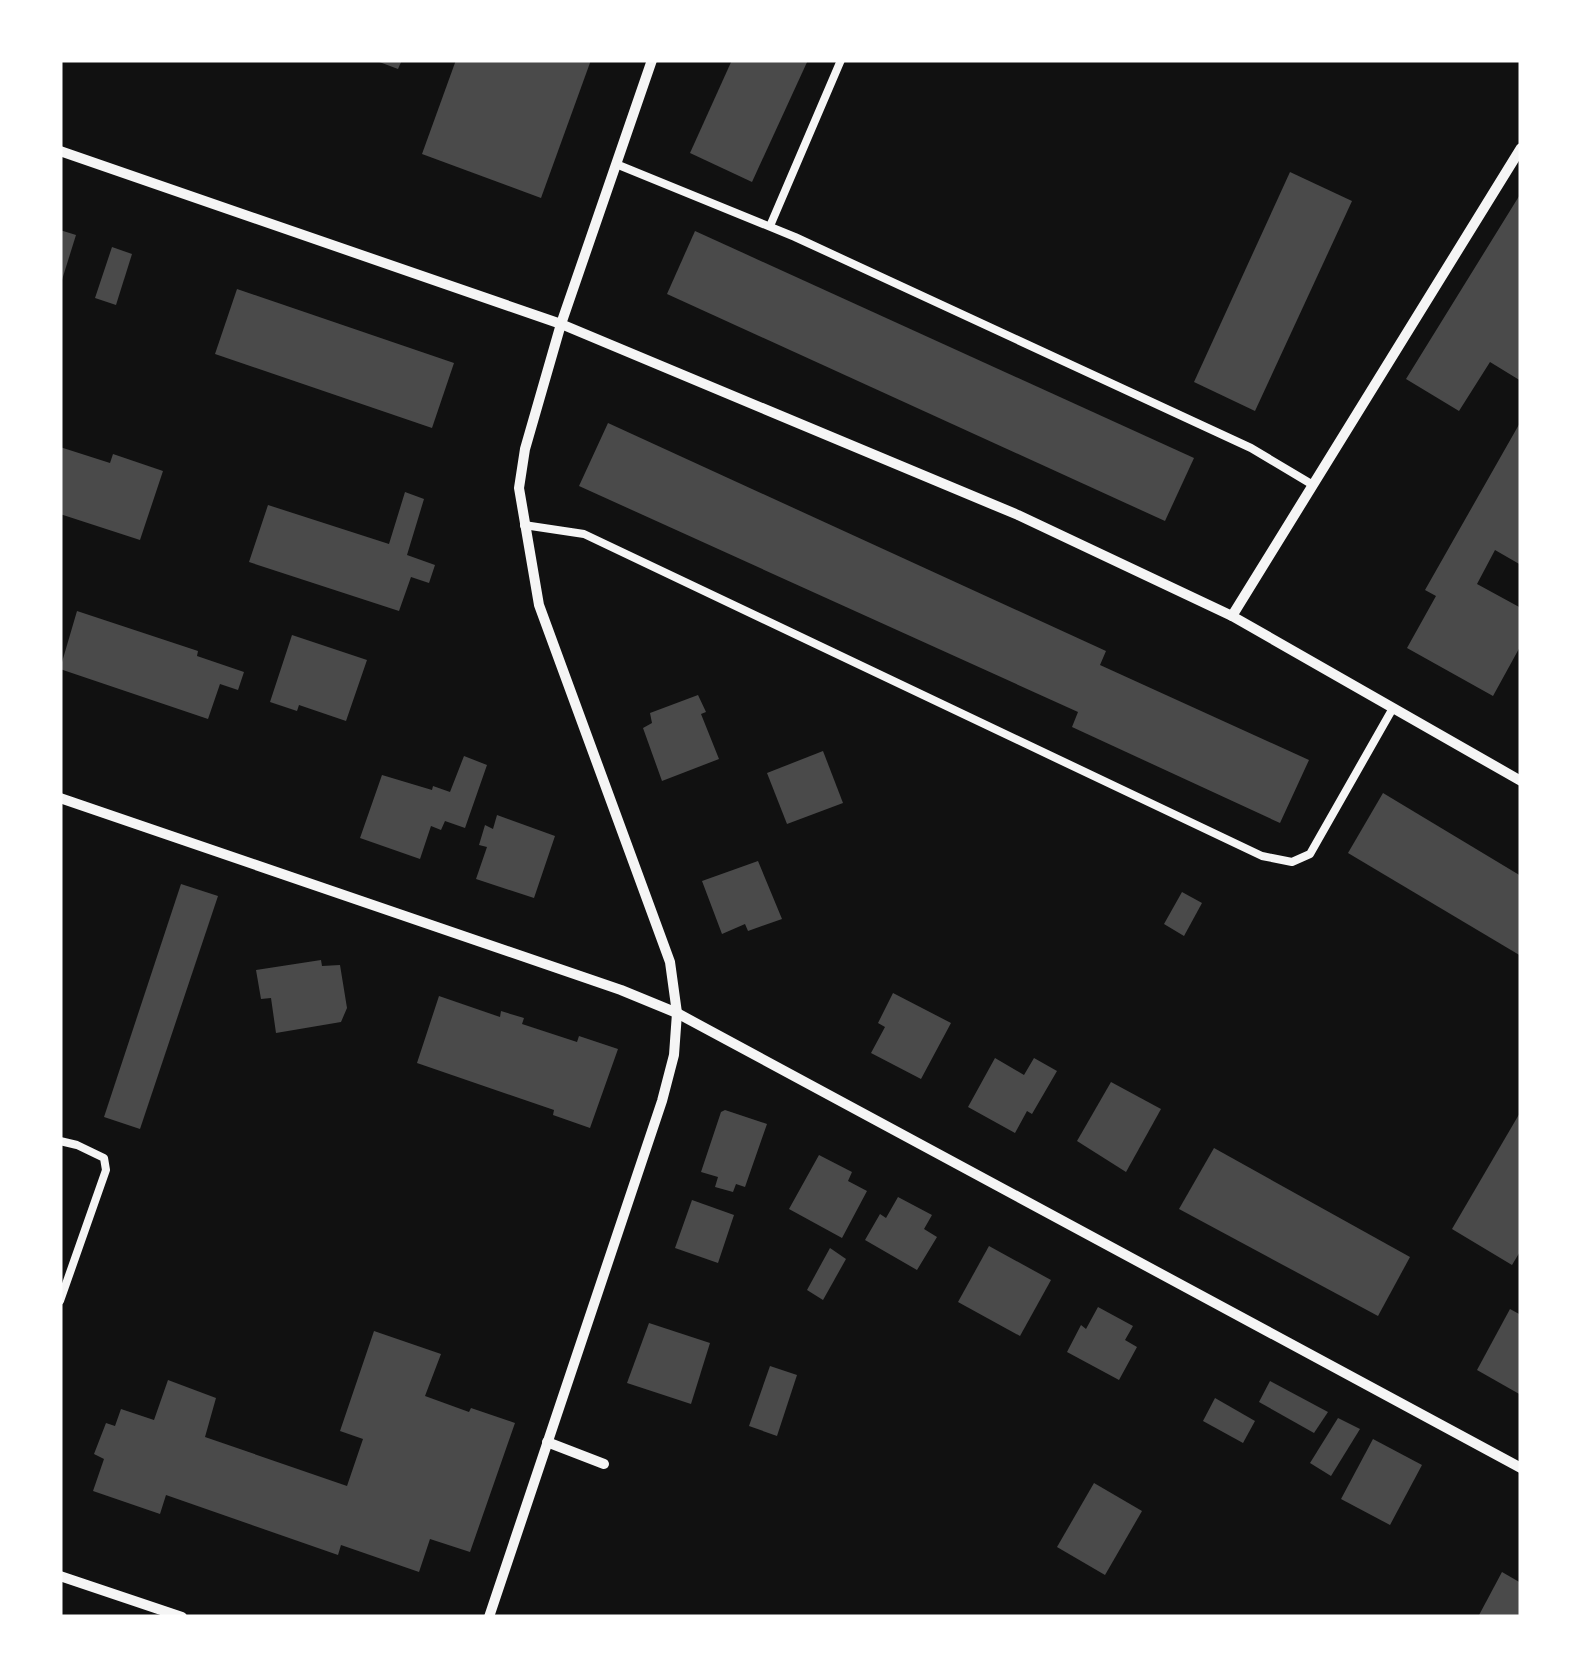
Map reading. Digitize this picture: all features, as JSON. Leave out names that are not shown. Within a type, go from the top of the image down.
[{"type":"street","points":[[489,1617],[674,1055],[677,1014],[670,962],[538,604],[519,488],[525,449],[561,324],[652,60]]},
{"type":"street","points":[[1232,616],[1521,148]]},
{"type":"street","points":[[60,151],[561,324],[1018,515],[1232,616],[1521,781]]},
{"type":"street","points":[[60,798],[622,990],[677,1014],[1521,1468]]},
{"type":"street","points":[[547,1442],[604,1464]]},
{"type":"street","points":[[60,1576],[182,1617]]},
{"type":"lane","points":[[770,226],[842,60]]},
{"type":"lane","points":[[616,164],[770,226],[1251,448],[1312,485]]},
{"type":"lane","points":[[524,525],[584,534],[1262,856],[1292,862],[1310,854],[1393,708]]},
{"type":"lane","points":[[60,1141],[104,1158],[106,1170],[60,1301]]},
{"type":"building","points":[[374,60],[402,60],[398,69]]},
{"type":"building","points":[[456,60],[591,60],[541,198],[422,154]]},
{"type":"building","points":[[732,60],[808,60],[752,182],[690,153]]},
{"type":"building","points":[[1290,172],[1352,201],[1255,411],[1194,382]]},
{"type":"building","points":[[1521,193],[1521,381],[1490,362],[1459,411],[1406,379]]},
{"type":"building","points":[[60,230],[76,235],[61,283],[60,282]]},
{"type":"building","points":[[695,231],[1194,458],[1165,521],[667,294]]},
{"type":"building","points":[[112,247],[132,254],[116,305],[95,298]]},
{"type":"building","points":[[237,289],[454,363],[432,428],[215,354]]},
{"type":"building","points":[[1521,421],[1521,565],[1495,550],[1477,584],[1521,608],[1521,645],[1493,696],[1407,648],[1436,596],[1425,590]]},
{"type":"building","points":[[608,423],[1106,651],[1100,665],[1309,760],[1280,823],[1072,727],[1078,712],[579,486]]},
{"type":"building","points":[[60,447],[110,463],[113,454],[163,471],[140,540],[60,514]]},
{"type":"building","points":[[405,492],[424,499],[407,555],[435,565],[429,583],[411,577],[399,611],[249,562],[268,505],[389,544]]},
{"type":"building","points":[[77,611],[198,651],[197,656],[244,672],[238,690],[220,684],[208,719],[60,669]]},
{"type":"building","points":[[292,635],[367,660],[346,721],[299,705],[297,711],[270,702]]},
{"type":"building","points":[[698,695],[706,712],[701,714],[719,759],[662,781],[643,728],[652,723],[650,713]]},
{"type":"building","points":[[823,751],[843,803],[787,824],[767,773]]},
{"type":"building","points":[[464,756],[487,765],[465,828],[445,821],[441,830],[431,826],[420,859],[360,838],[382,775],[450,792]]},
{"type":"building","points":[[1383,793],[1521,876],[1521,956],[1348,853]]},
{"type":"building","points":[[497,815],[555,836],[534,898],[476,879],[487,847],[479,845],[485,825],[493,829]]},
{"type":"building","points":[[758,861],[782,919],[748,931],[745,924],[722,934],[702,881]]},
{"type":"building","points":[[181,884],[218,896],[140,1129],[104,1117]]},
{"type":"building","points":[[1182,892],[1202,903],[1184,936],[1164,924]]},
{"type":"building","points":[[321,960],[322,966],[340,965],[347,1008],[341,1022],[276,1033],[271,998],[261,999],[256,970]]},
{"type":"building","points":[[893,993],[951,1023],[921,1079],[871,1053],[885,1027],[878,1023]]},
{"type":"building","points":[[439,996],[500,1017],[501,1011],[524,1018],[522,1024],[577,1042],[579,1036],[618,1049],[590,1128],[553,1115],[554,1110],[417,1063]]},
{"type":"building","points":[[995,1058],[1024,1075],[1034,1058],[1057,1071],[1032,1114],[1027,1111],[1015,1133],[968,1107]]},
{"type":"building","points":[[1111,1082],[1161,1109],[1126,1172],[1077,1141]]},
{"type":"building","points":[[1521,1111],[1521,1250],[1512,1265],[1452,1229]]},
{"type":"building","points":[[721,1112],[767,1124],[745,1187],[736,1184],[733,1192],[715,1187],[718,1177],[701,1172]]},
{"type":"building","points":[[1214,1148],[1410,1257],[1378,1316],[1179,1209]]},
{"type":"building","points":[[819,1155],[852,1172],[848,1181],[867,1191],[842,1238],[789,1209]]},
{"type":"building","points":[[898,1197],[932,1215],[924,1229],[937,1237],[917,1270],[865,1240],[880,1214],[886,1218]]},
{"type":"building","points":[[692,1200],[734,1215],[718,1263],[675,1248]]},
{"type":"building","points":[[989,1246],[1051,1280],[1020,1336],[958,1302]]},
{"type":"building","points":[[830,1248],[846,1259],[823,1300],[807,1290]]},
{"type":"building","points":[[1098,1307],[1133,1326],[1125,1340],[1137,1347],[1119,1380],[1067,1352],[1081,1325],[1086,1329]]},
{"type":"building","points":[[1510,1309],[1521,1315],[1521,1395],[1477,1370]]},
{"type":"building","points":[[649,1323],[710,1343],[691,1404],[627,1383]]},
{"type":"building","points":[[374,1331],[441,1354],[425,1396],[515,1423],[470,1552],[430,1539],[419,1572],[341,1545],[338,1555],[166,1495],[160,1514],[93,1491],[104,1459],[94,1454],[106,1423],[115,1426],[121,1409],[154,1420],[168,1380],[216,1398],[205,1437],[347,1486],[363,1439],[340,1431]]},
{"type":"building","points":[[770,1366],[797,1375],[777,1436],[749,1426]]},
{"type":"building","points":[[1270,1381],[1328,1412],[1314,1433],[1259,1402]]},
{"type":"building","points":[[1215,1398],[1255,1421],[1243,1443],[1203,1421]]},
{"type":"building","points":[[1338,1418],[1360,1429],[1331,1476],[1310,1463]]},
{"type":"building","points":[[1373,1439],[1422,1465],[1390,1525],[1341,1499]]},
{"type":"building","points":[[1094,1483],[1142,1511],[1105,1575],[1057,1547]]},
{"type":"building","points":[[1502,1572],[1521,1583],[1521,1617],[1478,1617]]}]
